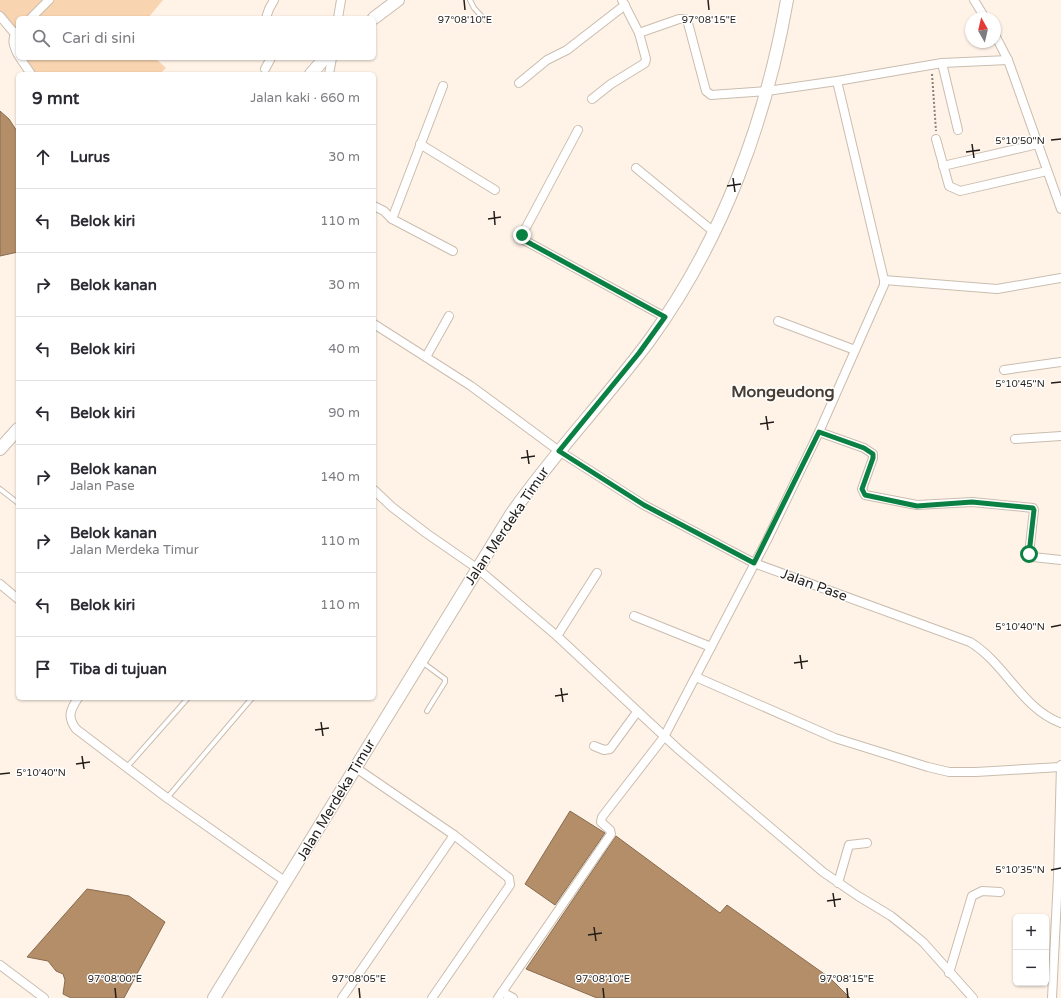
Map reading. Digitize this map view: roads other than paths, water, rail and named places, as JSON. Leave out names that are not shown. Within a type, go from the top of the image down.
[{"type":"main road","points":[[376,16],[398,0]]},
{"type":"main road","name":"Jalan Merdeka Timur","points":[[214,998],[356,768],[420,660],[512,513],[559,451],[639,353],[665,317],[714,232],[755,132],[776,57],[787,0]]},
{"type":"main road","points":[[313,72],[323,60]]},
{"type":"main road","points":[[0,449],[16,431]]},
{"type":"street","points":[[33,16],[49,0]]},
{"type":"street","points":[[267,16],[274,0]]},
{"type":"street","points":[[338,16],[341,0]]},
{"type":"street","points":[[974,0],[981,12]]},
{"type":"street","points":[[519,83],[547,60],[567,50],[623,2],[639,33],[646,62],[611,84],[592,99]]},
{"type":"street","points":[[0,16],[16,31]]},
{"type":"street","points":[[639,33],[679,19],[685,19],[688,23],[706,90],[709,94],[715,96],[767,91],[837,81],[942,63],[1008,60]]},
{"type":"street","points":[[16,35],[13,44],[16,51]]},
{"type":"street","points":[[1001,47],[1008,60],[1061,209]]},
{"type":"street","points":[[21,60],[30,72]]},
{"type":"street","points":[[265,69],[270,60]]},
{"type":"street","points":[[329,72],[332,60]]},
{"type":"street","points":[[942,63],[958,130]]},
{"type":"street","points":[[513,998],[500,995],[611,834],[610,830],[601,822],[602,817],[664,737],[696,677],[819,432],[884,285],[837,81]]},
{"type":"street","points":[[392,219],[443,86]]},
{"type":"street","points":[[578,130],[522,235],[522,239],[665,317]]},
{"type":"street","points":[[936,138],[949,186],[960,191],[1047,171]]},
{"type":"street","points":[[420,144],[495,190]]},
{"type":"street","points":[[943,166],[1038,144]]},
{"type":"street","points":[[636,168],[714,232]]},
{"type":"street","points":[[376,207],[384,211],[392,219],[453,251]]},
{"type":"street","points":[[884,280],[997,289],[1061,278]]},
{"type":"street","points":[[426,357],[449,316]]},
{"type":"street","points":[[778,321],[855,350]]},
{"type":"street","name":"Jalan Pase","points":[[376,325],[471,386],[559,451],[644,505],[754,563],[970,642],[989,655],[1035,707],[1044,714],[1061,723]]},
{"type":"street","points":[[1004,370],[1061,362]]},
{"type":"street","points":[[819,432],[864,448],[873,454],[862,489],[865,495],[917,506],[972,502],[1033,508],[1029,554],[1033,557],[1061,560]]},
{"type":"street","points":[[1015,439],[1061,436]]},
{"type":"street","points":[[376,492],[392,507],[420,529],[478,569],[557,636],[664,737],[838,883],[879,908],[923,942],[949,973],[973,998]]},
{"type":"street","points":[[557,636],[597,572]]},
{"type":"street","points":[[0,584],[16,597]]},
{"type":"street","points":[[634,616],[711,647]]},
{"type":"street","points":[[696,677],[836,738],[948,772],[1060,766],[1058,877],[1052,998]]},
{"type":"street","points":[[77,700],[70,713],[72,724],[76,730],[167,798],[286,882]]},
{"type":"street","points":[[594,746],[608,750],[637,712]]},
{"type":"street","points":[[356,768],[454,835],[509,878],[510,882],[432,998]]},
{"type":"street","points":[[342,998],[454,835]]},
{"type":"street","points":[[838,883],[849,845],[867,843]]},
{"type":"street","points":[[949,973],[972,896],[982,892],[1000,892]]},
{"type":"street","points":[[0,965],[44,998]]},
{"type":"lane","points":[[470,0],[474,8],[485,20]]},
{"type":"lane","points":[[0,489],[16,501]]},
{"type":"lane","points":[[420,660],[445,679],[445,682],[427,711]]},
{"type":"lane","points":[[127,768],[186,700]]},
{"type":"lane","points":[[167,798],[250,700]]},
{"type":"district","name":"Mongeudong","points":[[783,392]]}]
